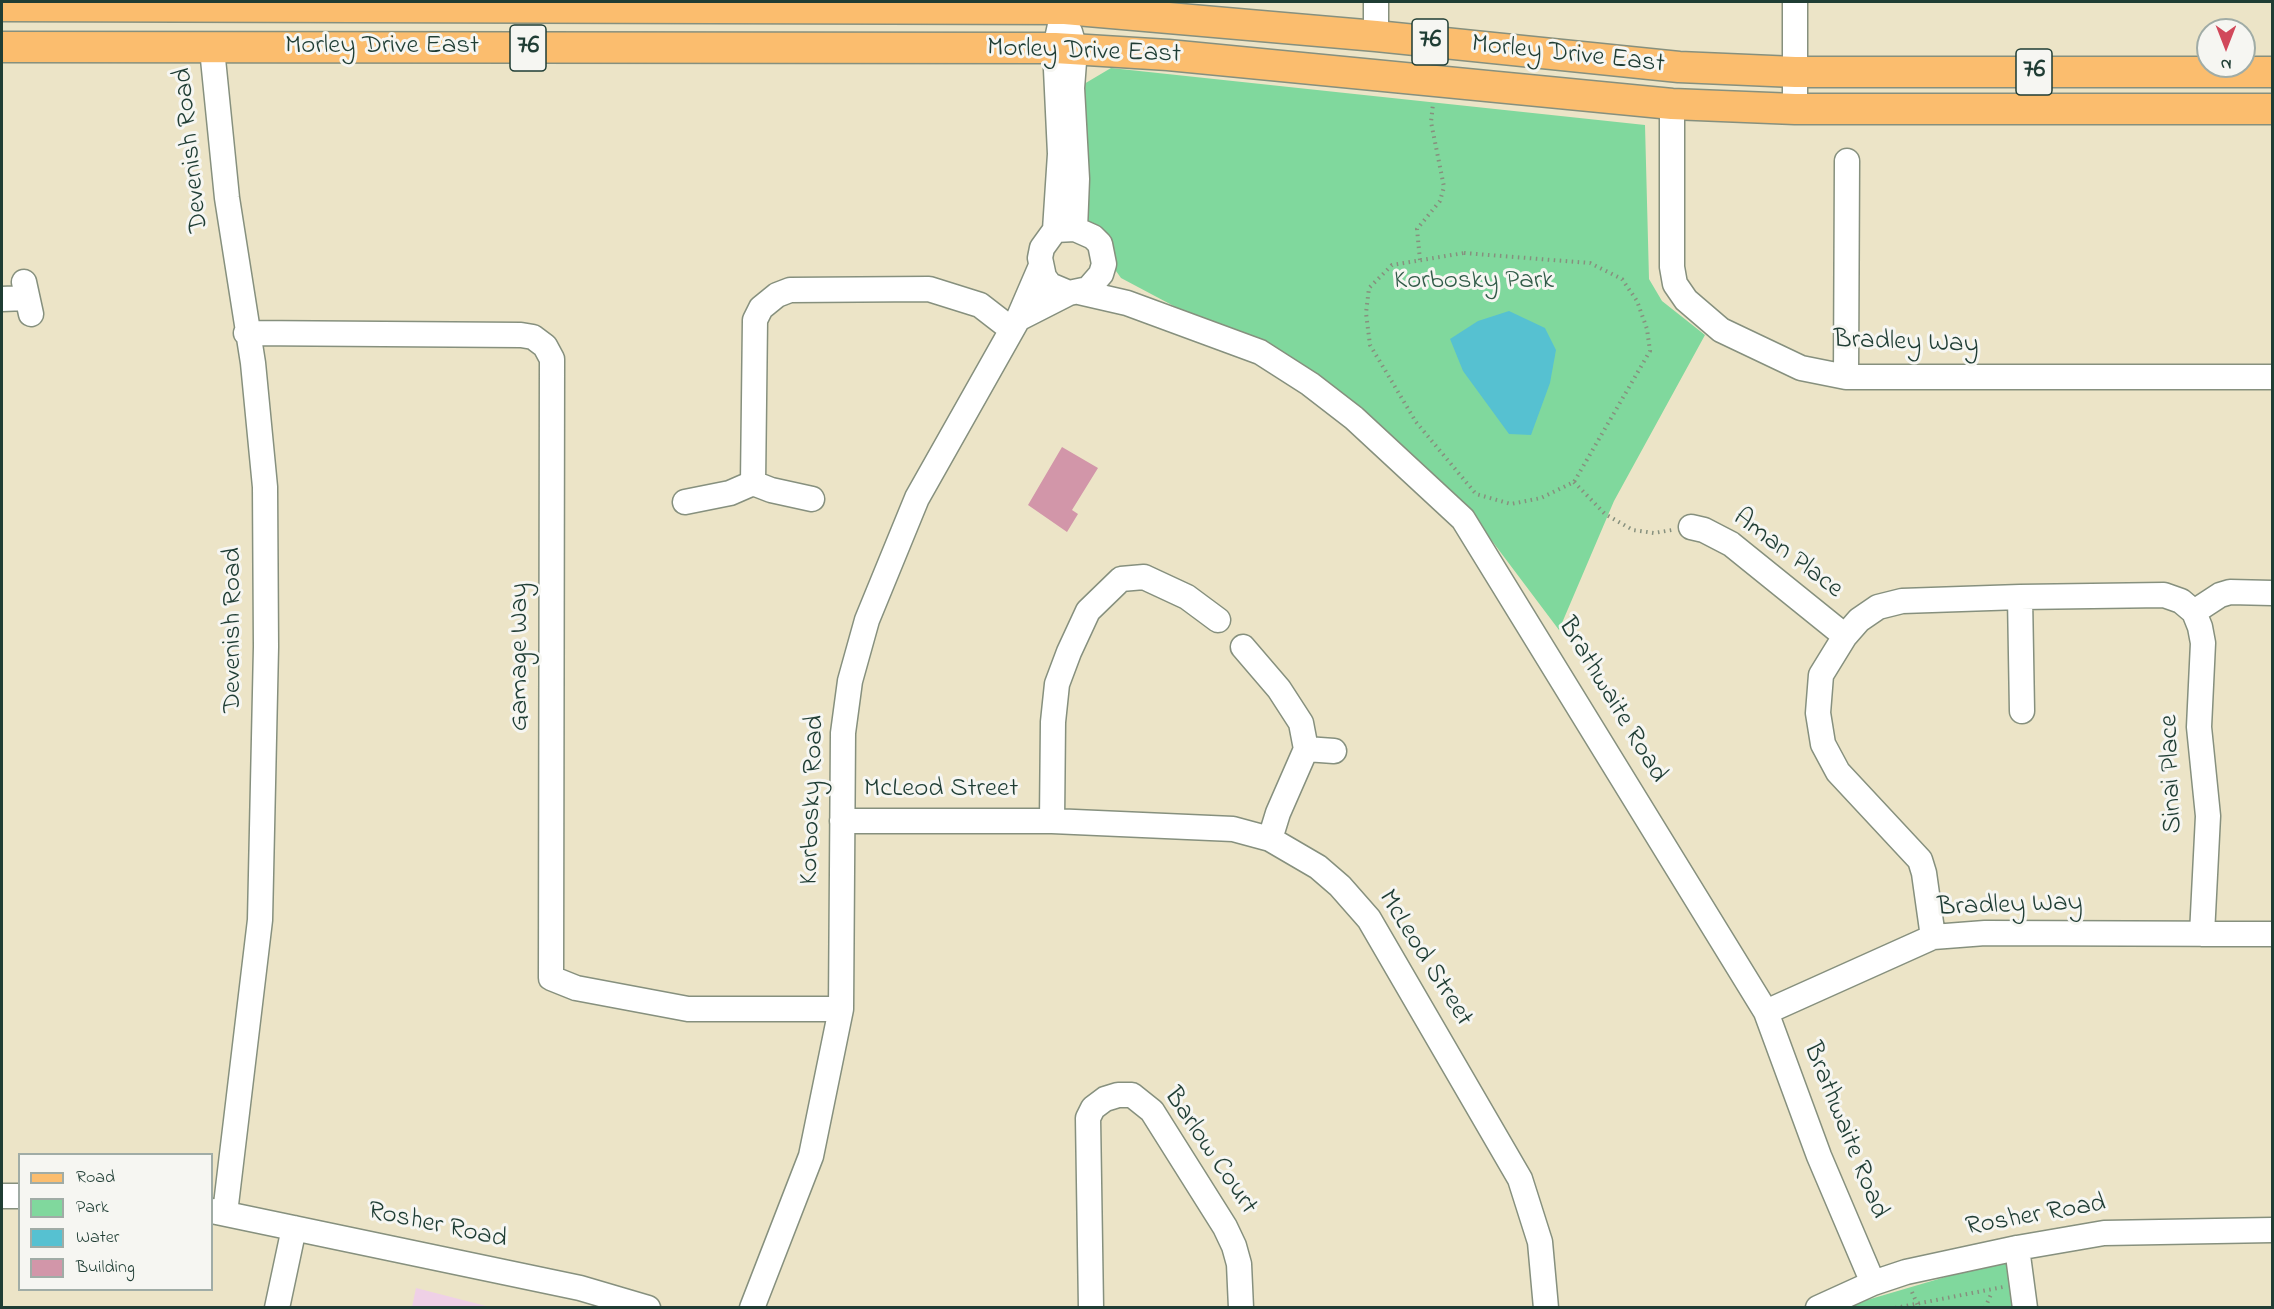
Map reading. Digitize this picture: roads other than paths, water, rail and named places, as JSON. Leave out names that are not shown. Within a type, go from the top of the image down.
[{"type":"main road","name":"Morley Drive East","points":[[2,6],[88,4],[1065,5],[1678,67],[1795,72],[2272,72]]},
{"type":"main road","name":"Morley Drive East","points":[[2,47],[212,49],[1065,48],[1180,56],[1672,104],[1795,109],[2272,109]]},
{"type":"street","points":[[1376,2],[1376,36]]},
{"type":"street","points":[[1795,2],[1795,109]]},
{"type":"street","points":[[1065,5],[1065,48],[1072,88],[1077,179],[1065,229],[1042,248],[1040,268],[1050,285],[1074,292]]},
{"type":"street","name":"Devenish Road","points":[[212,49],[227,198],[252,363],[265,488],[266,647],[261,896],[244,1070],[218,1212]]},
{"type":"street","name":"Bradley Way","points":[[1672,104],[1672,267],[1675,284],[1686,300],[1721,330],[1801,368],[1846,377],[2272,377]]},
{"type":"street","points":[[1846,377],[1847,161]]},
{"type":"street","points":[[753,483],[755,320],[761,308],[777,295],[790,290],[929,288],[980,305],[1015,324],[1074,292],[1088,288],[1101,274],[1104,254],[1100,244],[1093,237],[1065,229]]},
{"type":"street","name":"Korbosky Road","points":[[752,1308],[811,1156],[842,1009],[843,733],[850,681],[867,620],[917,498],[1015,324],[1040,268]]},
{"type":"street","name":"Brathwaite Road","points":[[1101,274],[1127,303]]},
{"type":"street","name":"Brathwaite Road","points":[[1074,292],[1127,303],[1260,352],[1354,418],[1463,519],[1766,1012],[1819,1156],[1873,1283]]},
{"type":"street","points":[[2,299],[27,298]]},
{"type":"street","name":"Gamage Way","points":[[246,333],[521,335],[533,337],[545,346],[552,359],[552,978],[576,988],[688,1009],[842,1009]]},
{"type":"street","points":[[685,501],[730,493],[753,483],[771,490],[812,499]]},
{"type":"street","name":"Aman Place","points":[[1691,527],[1704,530],[1731,544],[1845,636]]},
{"type":"street","points":[[1052,821],[1053,722],[1057,684],[1088,611],[1121,579],[1144,577],[1163,584],[1218,620]]},
{"type":"street","points":[[1933,938],[1924,873],[1920,860],[1838,772],[1823,744],[1818,713],[1821,675],[1845,636],[1859,620],[1878,607],[1902,601],[2120,594],[2164,595],[2181,601],[2194,612],[2220,595],[2230,592],[2272,593]]},
{"type":"street","points":[[2020,597],[2022,711]]},
{"type":"street","name":"Sinai Place","points":[[2194,612],[2203,643],[2199,727],[2208,816],[2202,934]]},
{"type":"street","points":[[1243,647],[1279,689],[1301,723],[1306,749],[1278,813],[1270,839]]},
{"type":"street","points":[[1306,749],[1334,751]]},
{"type":"street","name":"McLeod Street","points":[[842,821],[1052,821],[1196,825],[1233,829],[1270,839],[1318,867],[1340,886],[1374,929],[1520,1179],[1540,1242],[1546,1308]]},
{"type":"street","name":"Bradley Way","points":[[1766,1012],[1933,938],[1985,933],[2272,934]]},
{"type":"street","name":"Barlow Court","points":[[1091,1308],[1088,1118],[1093,1108],[1105,1099],[1118,1095],[1132,1095],[1142,1100],[1152,1111],[1225,1227],[1239,1264],[1241,1308]]},
{"type":"street","points":[[2,1196],[18,1196]]},
{"type":"street","name":"Rosher Road","points":[[218,1212],[580,1288],[648,1308]]},
{"type":"street","points":[[277,1308],[294,1228]]},
{"type":"street","name":"Rosher Road","points":[[1818,1308],[1873,1283],[1906,1272],[2017,1248],[2104,1233],[2272,1230]]},
{"type":"street","points":[[2017,1248],[2025,1308]]},
{"type":"water","points":[[1509,311],[1545,328],[1556,350],[1550,383],[1531,435],[1509,434],[1463,371],[1450,339],[1478,321]]},
{"type":"park label","name":"Korbosky Park","points":[[1474,283]]}]
